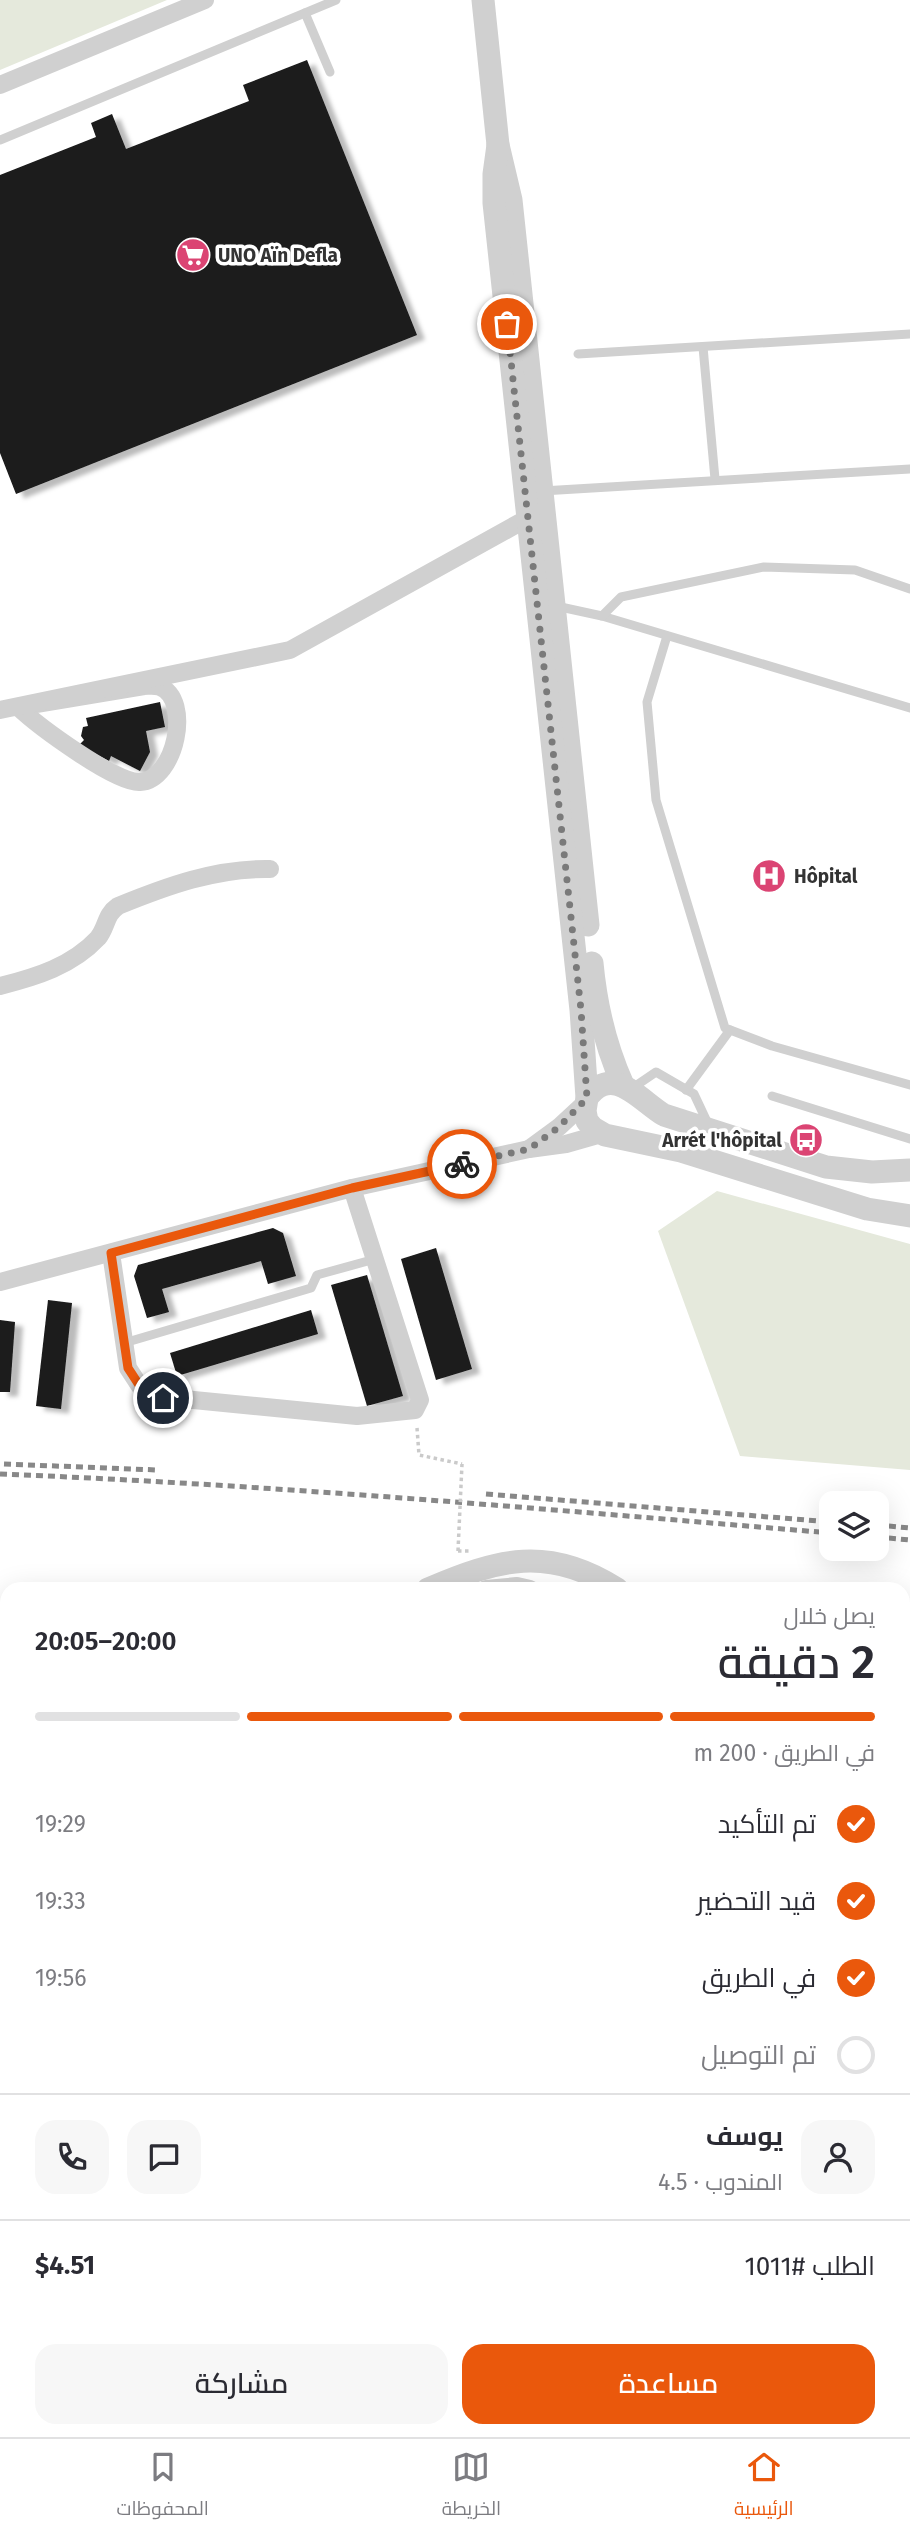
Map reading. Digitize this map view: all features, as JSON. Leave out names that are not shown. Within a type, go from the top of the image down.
[{"type":"street","points":[[0,85],[205,0]]},
{"type":"street","points":[[0,1282],[352,1188],[529,1149],[608,1135],[631,1128],[636,1121],[638,1113],[604,1036],[594,985],[511,200],[498,145],[484,0]]},
{"type":"street","points":[[498,145],[494,202],[581,1010],[587,1121],[608,1135],[703,1157],[867,1209],[910,1216]]},
{"type":"street","points":[[9,709],[290,650],[528,518]]},
{"type":"street","points":[[144,686],[162,687],[176,711],[174,745],[166,764],[154,778],[128,781],[9,709],[144,686]]},
{"type":"street","points":[[0,986],[47,972],[80,953],[101,934],[107,915],[118,906],[207,874],[270,869]]},
{"type":"street","points":[[529,1149],[559,1127],[587,1100],[594,1089],[613,1082],[664,1115],[826,1167],[872,1172],[910,1170]]},
{"type":"street","points":[[111,1253],[128,1368],[143,1391],[163,1398],[357,1416],[415,1410],[421,1401],[352,1188]]},
{"type":"street","points":[[444,1582],[501,1562],[530,1561],[558,1562],[604,1582]]},
{"type":"lane","points":[[0,140],[336,0]]},
{"type":"lane","points":[[305,13],[330,72]]},
{"type":"lane","points":[[578,354],[910,334]]},
{"type":"lane","points":[[703,347],[715,479]]},
{"type":"lane","points":[[542,491],[910,469]]},
{"type":"lane","points":[[602,616],[621,597],[764,567],[855,570],[910,589]]},
{"type":"lane","points":[[554,606],[602,616],[910,708]]},
{"type":"lane","points":[[667,636],[647,702],[656,800],[725,1028],[772,1046],[910,1085]]},
{"type":"lane","points":[[686,1090],[730,1030]]},
{"type":"lane","points":[[629,1090],[656,1072],[694,1094],[711,1131]]},
{"type":"lane","points":[[772,1096],[910,1139]]},
{"type":"lane","points":[[124,1343],[311,1288],[317,1275],[375,1259]]},
{"type":"path","points":[[415,1410],[419,1455],[462,1464],[458,1551]]},
{"type":"shaded area","points":[[0,0],[167,0],[0,70]]},
{"type":"shaded area","points":[[717,1191],[910,1244],[910,1470],[740,1456],[658,1231]]},
{"type":"building","name":"UNO Aïn Defla","points":[[307,60],[417,335],[16,494],[0,453],[0,175],[96,137],[91,123],[112,114],[126,149],[249,101],[243,85]]},
{"type":"building","points":[[160,702],[165,727],[146,731],[150,752],[140,771],[111,756],[109,761],[79,745],[84,740],[81,736],[83,727],[88,726],[86,718]]},
{"type":"building","points":[[273,1228],[283,1233],[296,1276],[268,1284],[261,1261],[162,1289],[169,1312],[147,1318],[134,1276],[138,1265]]},
{"type":"building","points":[[436,1248],[472,1369],[436,1380],[401,1259]]},
{"type":"building","points":[[367,1275],[403,1396],[367,1406],[331,1285]]},
{"type":"building","points":[[48,1300],[72,1303],[61,1409],[36,1406]]},
{"type":"building","points":[[311,1310],[318,1334],[177,1376],[170,1353]]},
{"type":"building","points":[[0,1320],[15,1322],[10,1392],[0,1392]]},
{"type":"railway","points":[[4,1464],[158,1470]]},
{"type":"railway","points":[[0,1474],[312,1491],[819,1532]]},
{"type":"railway","points":[[486,1494],[819,1521]]},
{"type":"railway","points":[[889,1526],[910,1528]]},
{"type":"railway","points":[[889,1538],[910,1540]]},
{"type":"way so far","points":[[462,1164],[529,1149],[559,1127],[587,1098],[581,1010],[507,324]]},
{"type":"place","name":"UNO Aïn Defla","points":[[193,255]]},
{"type":"place","name":"Hôpital","points":[[769,876]]},
{"type":"place","name":"Arrét l'hôpital","points":[[806,1140]]},
{"type":"route","points":[[163,1398],[143,1391],[128,1368],[111,1253],[352,1188],[462,1164]]}]
